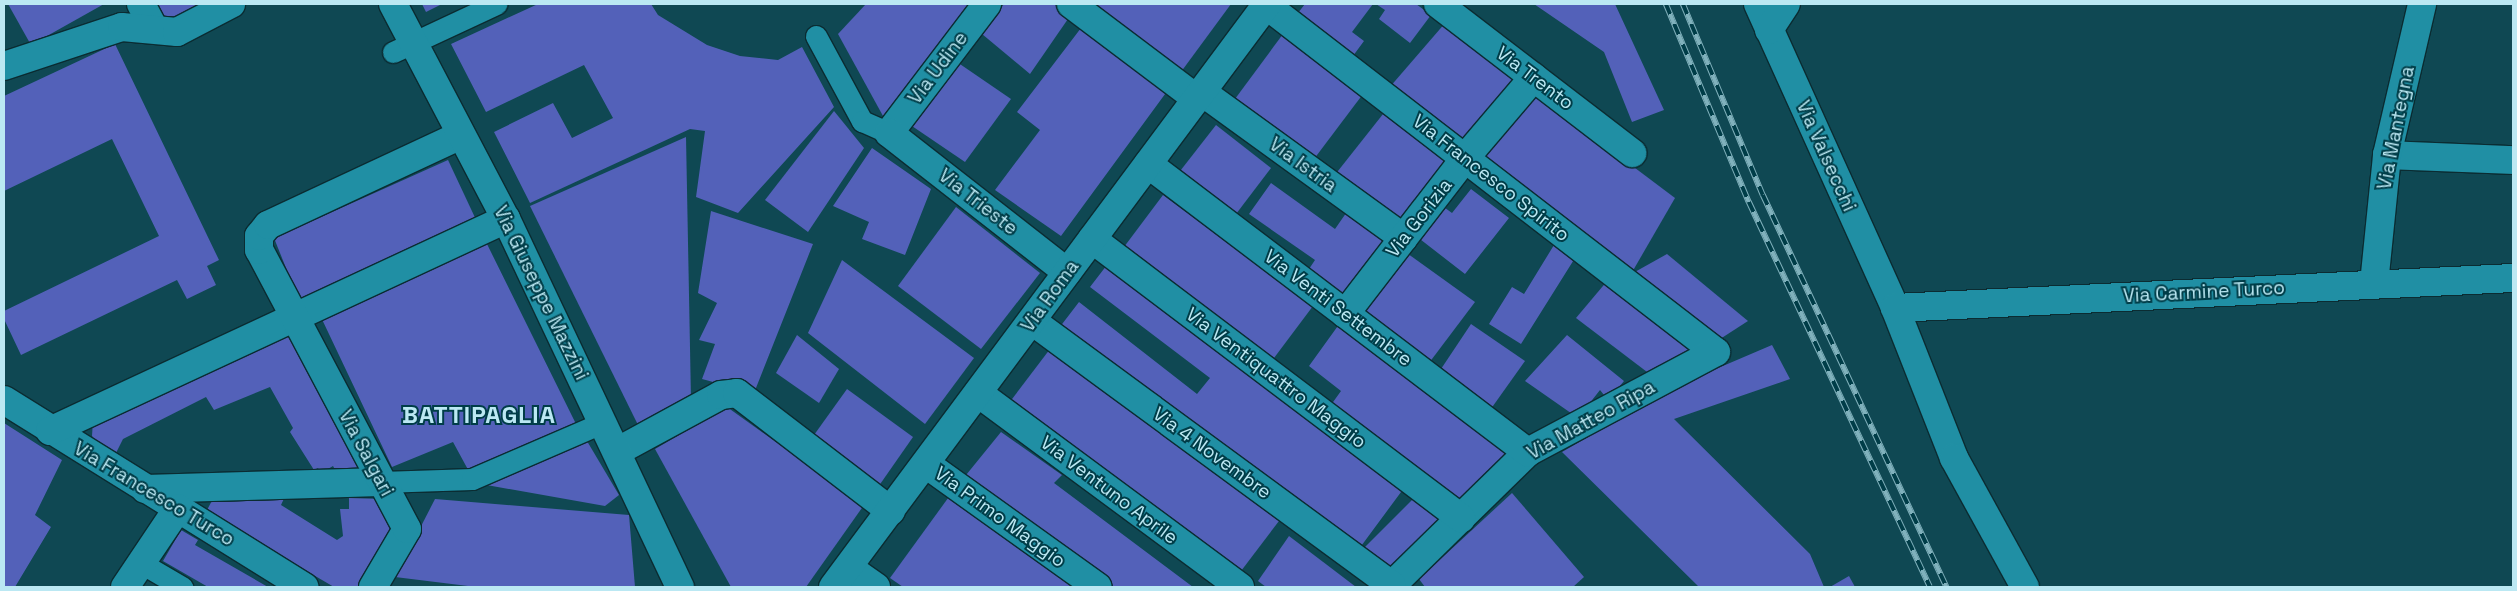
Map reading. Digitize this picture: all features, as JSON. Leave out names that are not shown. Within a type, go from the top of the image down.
[{"type":"street","points":[[4,66],[122,27],[147,16],[177,32],[231,4]]},
{"type":"street","name":"Via Giuseppe Mazzini","points":[[393,4],[403,48],[461,135],[506,219],[618,451],[680,587]]},
{"type":"street","points":[[403,48],[496,4]]},
{"type":"street","name":"Via Udine","points":[[889,133],[987,4]]},
{"type":"street","name":"Via Istria","points":[[1071,4],[1404,238]]},
{"type":"street","name":"Via Roma","points":[[841,577],[1267,4]]},
{"type":"street","name":"Via Francesco Spirito","points":[[1267,4],[1716,352]]},
{"type":"street","name":"Via Trento","points":[[1438,4],[1632,153]]},
{"type":"street","name":"Via Valsecchi","points":[[1758,4],[1895,308],[1954,458],[2025,587]]},
{"type":"street","points":[[1769,30],[1786,4]]},
{"type":"street","name":"Via Mantegna","points":[[2374,284],[2387,155],[2422,4]]},
{"type":"street","points":[[816,36],[862,121],[889,133]]},
{"type":"street","name":"Via Gorizia","points":[[1345,314],[1465,158],[1534,77]]},
{"type":"street","name":"Via Trieste","points":[[889,133],[1068,272]]},
{"type":"street","name":"Via Salgari","points":[[373,587],[408,529],[381,482],[259,250],[259,236],[268,225],[461,135]]},
{"type":"street","points":[[2387,155],[2513,160]]},
{"type":"street","name":"Via Venti Settembre","points":[[1148,164],[1528,452]]},
{"type":"street","points":[[50,431],[506,219]]},
{"type":"street","name":"Via Ventiquattro Maggio","points":[[1092,238],[1461,518]]},
{"type":"street","name":"Via Carmine Turco","points":[[1895,308],[2513,278]]},
{"type":"street","name":"Via 4 Novembre","points":[[1032,321],[1391,586]]},
{"type":"street","name":"Via Matteo Ripa","points":[[1391,586],[1528,452],[1716,352]]},
{"type":"street","points":[[618,451],[721,395],[737,393],[891,511]]},
{"type":"street","name":"Via Ventuno Aprile","points":[[978,393],[1240,587]]},
{"type":"street","name":"Via Francesco Turco","points":[[4,400],[50,431],[305,587]]},
{"type":"street","points":[[145,489],[472,479],[604,422]]},
{"type":"street","name":"Via Primo Maggio","points":[[926,464],[1098,587]]},
{"type":"street","points":[[125,587],[178,508]]},
{"type":"street","points":[[141,563],[182,587]]},
{"type":"street","points":[[841,577],[876,587]]},
{"type":"building","points":[[8,4],[104,4],[31,45]]},
{"type":"building","points":[[158,4],[215,4],[170,27]]},
{"type":"building","points":[[422,4],[442,4],[426,12]]},
{"type":"building","points":[[538,4],[651,4],[658,15],[707,45],[740,56],[778,60],[802,47],[834,107],[738,213],[696,197],[705,131],[690,129],[530,203],[494,132],[553,103],[572,138],[613,118],[584,65],[486,112],[451,44]]},
{"type":"building","points":[[866,4],[978,4],[883,116],[838,34]]},
{"type":"building","points":[[1004,4],[1054,4],[1070,16],[1030,74],[982,34]]},
{"type":"building","points":[[1084,4],[1231,4],[1178,76]]},
{"type":"building","points":[[1305,4],[1373,4],[1352,32],[1364,41],[1350,60],[1294,18]]},
{"type":"building","points":[[1376,4],[1416,4],[1431,15],[1410,43],[1379,19],[1385,10]]},
{"type":"building","points":[[1534,4],[1615,4],[1664,110],[1632,122],[1604,52]]},
{"type":"building","points":[[1446,22],[1518,80],[1465,147],[1389,88]]},
{"type":"building","points":[[1081,28],[1168,90],[1061,236],[995,190],[1040,130],[1017,112]]},
{"type":"building","points":[[1283,34],[1363,94],[1311,163],[1232,103]]},
{"type":"building","points":[[115,44],[219,260],[207,266],[216,285],[187,299],[177,280],[21,355],[4,319],[4,311],[159,236],[112,139],[4,191],[4,96]]},
{"type":"building","points":[[954,60],[1011,99],[965,162],[909,124]]},
{"type":"building","points":[[1530,89],[1675,198],[1631,274],[1474,156]]},
{"type":"building","points":[[1387,109],[1452,161],[1399,228],[1334,176]]},
{"type":"building","points":[[834,111],[864,148],[808,232],[765,200]]},
{"type":"building","points":[[1216,125],[1271,168],[1233,218],[1177,175]]},
{"type":"building","points":[[686,137],[691,400],[639,427],[530,206]]},
{"type":"building","points":[[872,148],[931,189],[905,255],[862,239],[869,222],[833,206]]},
{"type":"building","points":[[448,160],[478,224],[302,308],[274,238]]},
{"type":"building","points":[[1271,183],[1335,229],[1351,206],[1392,236],[1347,300],[1307,272],[1315,260],[1249,214]]},
{"type":"building","points":[[1471,189],[1509,218],[1465,274],[1416,236],[1441,205],[1452,213]]},
{"type":"building","points":[[1163,195],[1313,306],[1271,362],[1121,251]]},
{"type":"building","points":[[956,207],[1040,273],[981,349],[898,286]]},
{"type":"building","points":[[711,211],[813,244],[754,393],[702,379],[715,344],[699,340],[717,303],[698,293]]},
{"type":"building","points":[[487,244],[577,426],[472,477],[453,442],[392,467],[319,313]]},
{"type":"building","points":[[1554,245],[1575,258],[1521,344],[1489,324],[1512,287],[1524,294]]},
{"type":"building","points":[[1404,251],[1475,302],[1429,363],[1359,310]]},
{"type":"building","points":[[1667,254],[1748,321],[1717,341],[1633,273]]},
{"type":"building","points":[[842,260],[974,358],[925,424],[808,333]]},
{"type":"building","points":[[1110,261],[1404,488],[1356,553],[1056,332],[1079,302],[1197,394],[1210,378],[1090,287]]},
{"type":"building","points":[[1608,280],[1696,351],[1651,375],[1576,318]]},
{"type":"building","points":[[1340,323],[1515,453],[1459,509],[1328,409],[1341,391],[1309,366]]},
{"type":"building","points":[[1471,324],[1525,361],[1488,413],[1437,375]]},
{"type":"building","points":[[287,330],[363,477],[340,479],[333,466],[321,473],[318,468],[314,470],[290,432],[293,428],[270,387],[214,410],[206,397],[123,439],[115,455],[99,445],[92,436],[93,420]]},
{"type":"building","points":[[797,335],[839,369],[819,403],[776,373]]},
{"type":"building","points":[[1567,335],[1624,381],[1608,400],[1600,390],[1578,418],[1525,381]]},
{"type":"building","points":[[1772,345],[1790,379],[1674,419],[1810,554],[1824,587],[1699,587],[1562,452],[1676,386]]},
{"type":"building","points":[[1050,349],[1279,521],[1238,575],[1009,403]]},
{"type":"building","points":[[847,389],[913,437],[876,490],[809,442]]},
{"type":"building","points":[[727,407],[864,505],[806,587],[731,587],[655,449]]},
{"type":"building","points":[[4,423],[62,460],[35,515],[51,527],[15,587],[4,587]]},
{"type":"building","points":[[1001,432],[1062,475],[1054,483],[1193,587],[1109,587],[962,480]]},
{"type":"building","points":[[584,436],[619,495],[605,506],[481,484]]},
{"type":"building","points":[[288,490],[281,505],[337,540],[343,536],[340,509],[349,509],[349,498],[383,499],[398,530],[367,587],[334,587],[206,512],[216,493]]},
{"type":"building","points":[[1512,493],[1584,577],[1573,587],[1425,587],[1419,579]]},
{"type":"building","points":[[951,494],[1075,587],[903,587],[890,578]]},
{"type":"building","points":[[1418,494],[1446,520],[1391,576],[1358,554]]},
{"type":"building","points":[[435,499],[629,515],[635,587],[476,587],[395,577]]},
{"type":"building","points":[[181,530],[198,540],[195,545],[268,587],[208,587],[163,561]]},
{"type":"building","points":[[1289,536],[1356,587],[1266,587],[1258,581]]},
{"type":"building","points":[[1849,576],[1855,587],[1830,587]]},
{"type":"railway","points":[[1666,4],[1749,202],[1930,587]]},
{"type":"railway","points":[[1683,4],[1763,195],[1947,587]]},
{"type":"district","name":"BATTIPAGLIA","points":[[479,415]]}]
